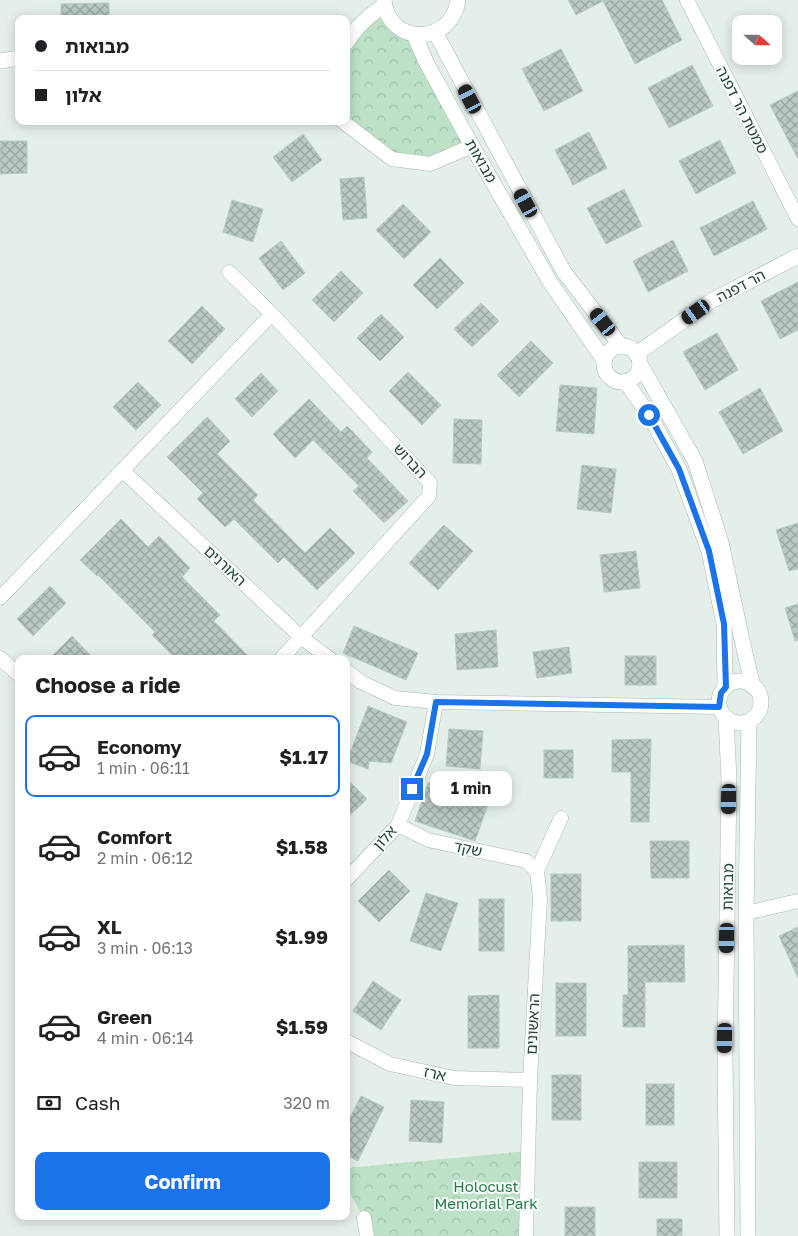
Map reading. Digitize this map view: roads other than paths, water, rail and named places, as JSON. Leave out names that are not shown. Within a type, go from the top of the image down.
[{"type":"street","points":[[350,37],[356,27],[384,3],[392,22],[401,29],[414,34],[424,35],[435,32],[445,26],[452,18],[458,0]]},
{"type":"street","name":"סמטת הר דפנה","points":[[687,0],[798,219]]},
{"type":"street","name":"מבואות","points":[[435,32],[564,272],[621,346]]},
{"type":"street","name":"מבואות","points":[[414,34],[426,62],[472,146],[550,282],[604,360]]},
{"type":"street","points":[[0,61],[15,59]]},
{"type":"street","points":[[347,125],[392,159],[430,164],[472,146]]},
{"type":"street","name":"הר דפנה","points":[[638,359],[711,301],[798,256]]},
{"type":"street","name":"הברוש","points":[[229,272],[272,314],[430,483],[429,496],[285,655]]},
{"type":"street","points":[[0,598],[272,314]]},
{"type":"street","points":[[638,359],[636,375],[626,382],[614,381],[606,372],[604,360],[610,350],[621,346],[627,347],[638,359],[695,461],[721,542],[753,687]]},
{"type":"street","points":[[626,382],[649,415],[679,469],[709,551],[724,624],[726,687]]},
{"type":"street","name":"האורנים","points":[[122,470],[301,637],[325,655]]},
{"type":"street","points":[[0,658],[15,671]]},
{"type":"street","points":[[350,674],[361,682],[395,698],[436,702],[723,713],[737,723],[749,721],[759,711],[758,692],[753,687],[742,682],[730,684],[721,693],[723,713]]},
{"type":"street","name":"אלון","points":[[350,876],[398,825],[427,754],[436,702]]},
{"type":"street","name":"מבואות","points":[[723,713],[729,779],[725,1058],[727,1236]]},
{"type":"street","name":"מבואות","points":[[748,1236],[746,913],[749,721]]},
{"type":"street","points":[[537,871],[561,818]]},
{"type":"street","name":"שקד","points":[[398,825],[428,840],[526,861],[537,871]]},
{"type":"street","name":"הראשונים","points":[[526,1236],[530,1080],[540,898],[537,871]]},
{"type":"street","points":[[746,913],[798,901]]},
{"type":"street","name":"ארז","points":[[350,1043],[390,1064],[454,1078],[530,1080]]},
{"type":"street","points":[[364,1218],[367,1236]]},
{"type":"park label","name":"Holocust Memorial Park","points":[[486,1196]]}]
